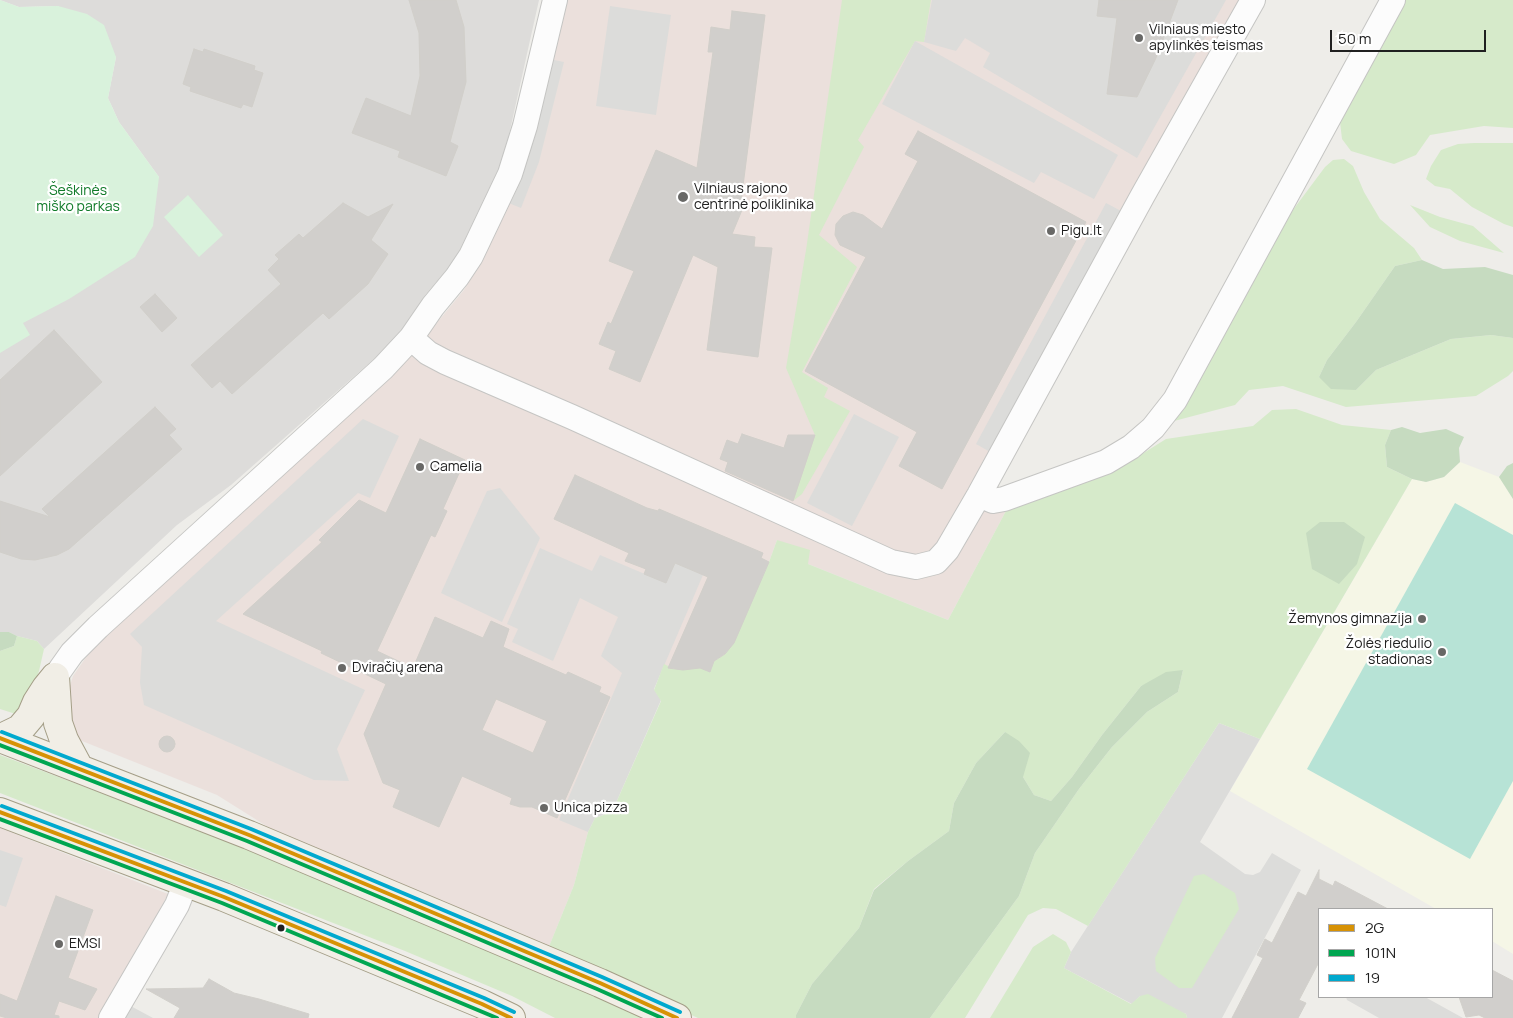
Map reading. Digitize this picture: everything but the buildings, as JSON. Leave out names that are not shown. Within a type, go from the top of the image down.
[{"type":"main road","points":[[0,738],[20,729],[26,723],[46,688],[55,678]]},
{"type":"main road","points":[[55,678],[58,723],[64,740],[79,768]]},
{"type":"main road","points":[[0,738],[258,839],[600,983],[677,1018]]},
{"type":"main road","points":[[0,812],[186,882],[464,996],[511,1018]]},
{"type":"street","points":[[55,678],[72,653],[98,627],[383,368],[411,338],[471,256],[510,174],[525,126],[555,0]]},
{"type":"street","points":[[411,338],[428,353],[445,362],[572,416],[892,562],[916,567],[936,562],[947,550],[979,495],[1143,195],[1253,0]]},
{"type":"street","points":[[979,495],[993,501],[1004,499],[1106,462],[1131,448],[1153,428],[1175,400],[1393,0]]},
{"type":"street","points":[[111,1018],[177,905],[186,882]]},
{"type":"shaded area","points":[[0,0],[539,0],[504,157],[473,230],[450,266],[426,294],[407,325],[384,350],[231,485],[177,525],[44,649],[37,641],[9,632],[0,632],[0,334],[159,177],[119,122],[108,98],[116,57],[58,6],[19,7]]},
{"type":"shaded area","points":[[561,0],[1265,0],[998,485],[1007,509],[948,620],[808,564],[777,540],[769,562],[710,672],[674,669],[664,665],[588,832],[574,885],[548,949],[268,827],[217,795],[77,739],[68,728],[66,698],[73,676],[96,643],[411,354],[464,290],[483,256]]},
{"type":"shaded area","points":[[932,0],[1099,0],[1098,16],[1117,18],[1107,93],[1136,97],[1156,58],[1177,0],[1226,0],[1137,158],[983,67],[990,53],[965,38],[956,51],[924,42]]},
{"type":"shaded area","points":[[610,6],[671,15],[656,115],[596,106]]},
{"type":"shaded area","points":[[915,41],[1118,155],[1094,199],[1041,172],[1034,183],[882,104]]},
{"type":"shaded area","points":[[549,59],[564,62],[539,162],[521,208],[506,202]]},
{"type":"shaded area","points":[[1106,203],[1123,212],[992,453],[976,444]]},
{"type":"shaded area","points":[[854,414],[899,437],[852,526],[807,503]]},
{"type":"shaded area","points":[[363,419],[399,436],[370,498],[358,493],[216,621],[365,690],[337,749],[349,781],[314,780],[144,705],[140,683],[142,647],[130,634]]},
{"type":"shaded area","name":"Žemynos gimnazija","points":[[1460,462],[1499,477],[1513,499],[1513,954],[1493,942],[1493,908],[1434,908],[1230,791],[1412,479],[1426,482],[1444,477]]},
{"type":"shaded area","points":[[500,488],[540,538],[502,622],[441,593],[487,491]]},
{"type":"shaded area","points":[[540,548],[592,571],[600,555],[666,583],[675,563],[703,575],[654,689],[661,700],[612,812],[595,818],[588,832],[559,820],[622,673],[601,656],[618,617],[580,598],[553,661],[512,642],[518,629],[507,624]]},
{"type":"shaded area","points":[[1219,723],[1260,739],[1200,842],[1245,874],[1253,875],[1260,872],[1272,853],[1301,870],[1222,1018],[1187,1018],[1186,1014],[1140,996],[1132,1004],[1064,968],[1071,952]]},
{"type":"shaded area","points":[[0,828],[168,894],[98,1018],[0,1018]]},
{"type":"shaded area","points":[[0,850],[23,858],[6,907],[0,905]]},
{"type":"shaded area","points":[[1346,998],[1427,998],[1463,1018],[1379,1018]]},
{"type":"shaded area","points":[[127,1004],[153,1018],[119,1018]]},
{"type":"green space","name":"Šeškinės miško parkas","points":[[0,0],[19,7],[58,6],[87,14],[104,25],[116,57],[108,98],[119,122],[159,177],[153,226],[135,257],[69,299],[23,323],[30,335],[0,353]]},
{"type":"green space","points":[[842,0],[931,0],[924,42],[915,41],[858,140],[864,147],[819,235],[857,267],[802,372],[828,388],[824,397],[850,411],[802,494],[793,501],[815,435],[786,368],[806,250]]},
{"type":"green space","points":[[1401,0],[1513,0],[1513,128],[1484,126],[1430,135],[1416,155],[1394,164],[1351,151],[1342,139],[1340,122]]},
{"type":"green space","points":[[1513,143],[1513,227],[1472,207],[1450,189],[1435,186],[1426,179],[1431,166],[1441,150],[1458,144]]},
{"type":"green space","points":[[1344,159],[1353,166],[1364,192],[1380,219],[1414,248],[1422,260],[1395,266],[1327,360],[1319,377],[1356,390],[1376,370],[1451,339],[1491,335],[1513,338],[1513,371],[1476,396],[1346,407],[1283,386],[1249,390],[1235,405],[1174,421],[1278,230],[1325,167],[1333,160]]},
{"type":"green space","points":[[188,195],[223,235],[199,257],[164,217]]},
{"type":"green space","points":[[1410,205],[1440,217],[1473,226],[1504,253],[1460,241],[1430,227]]},
{"type":"green space","points":[[1422,260],[1443,269],[1485,267],[1513,275],[1513,338],[1491,335],[1451,339],[1376,370],[1356,390],[1331,389],[1319,377],[1327,360],[1395,266]]},
{"type":"green space","points":[[1296,409],[1342,425],[1391,430],[1385,445],[1387,467],[1412,479],[1260,739],[1219,723],[1088,926],[1056,909],[1043,908],[1028,915],[965,1018],[930,1018],[1019,896],[1035,853],[1079,789],[1112,747],[1147,712],[1178,692],[1183,670],[1141,686],[1072,777],[1051,801],[1034,795],[1023,777],[1005,732],[976,763],[954,803],[949,831],[874,889],[859,928],[812,984],[796,1018],[698,1018],[548,949],[574,885],[588,832],[595,818],[612,812],[661,701],[654,690],[664,664],[674,669],[700,668],[710,671],[714,661],[725,654],[769,562],[777,540],[810,550],[808,564],[948,620],[1007,509],[1126,464],[1166,439],[1253,426],[1272,410]]},
{"type":"green space","points":[[1402,427],[1420,433],[1446,429],[1464,437],[1459,448],[1460,462],[1444,477],[1426,482],[1412,479],[1387,467],[1385,445],[1391,430]]},
{"type":"green space","points":[[1513,463],[1513,499],[1499,477],[1507,466]]},
{"type":"green space","name":"Žolės riedulio stadionas","points":[[1455,503],[1513,535],[1513,781],[1470,859],[1307,769]]},
{"type":"green space","points":[[1320,522],[1344,522],[1365,537],[1357,564],[1339,584],[1312,569],[1306,533]]},
{"type":"green space","points":[[0,632],[9,632],[17,636],[14,646],[0,651]]},
{"type":"green space","points":[[17,636],[37,641],[44,649],[28,703],[19,715],[0,709],[0,651],[14,646]]},
{"type":"green space","points":[[1183,670],[1178,692],[1147,712],[1112,747],[1079,789],[1035,853],[1019,896],[930,1018],[796,1018],[812,984],[859,928],[874,890],[908,861],[949,831],[954,803],[976,763],[1005,732],[1019,741],[1030,753],[1023,777],[1034,795],[1051,801],[1072,777],[1141,686],[1166,672]]},
{"type":"green space","points":[[0,755],[234,843],[349,889],[645,1018],[555,1018],[512,996],[405,951],[0,793]]},
{"type":"green space","points":[[1204,874],[1235,893],[1239,909],[1192,988],[1179,988],[1156,971],[1155,958],[1194,876]]},
{"type":"green space","points":[[1053,934],[1066,942],[1071,952],[1064,968],[1131,1004],[1140,996],[1148,994],[1186,1014],[1187,1018],[990,1018],[1033,947]]},
{"type":"transit line","name":"19","points":[[2,732],[251,829],[602,977],[680,1012]]},
{"type":"transit line","name":"2G","points":[[0,738],[249,835],[600,983],[677,1018]]},
{"type":"transit line","name":"101N","points":[[0,745],[247,841],[662,1018]]},
{"type":"transit line","name":"19","points":[[2,806],[226,891],[514,1012]]},
{"type":"transit line","name":"2G","points":[[0,812],[224,897],[482,1004],[511,1018]]},
{"type":"transit line","name":"101N","points":[[0,819],[222,903],[497,1018]]},
{"type":"place","name":"Vilniaus miesto apylinkės teismas","points":[[1139,38]]},
{"type":"place","name":"Vilniaus rajono centrinė poliklinika","points":[[683,197]]},
{"type":"place","name":"Pigu.lt","points":[[1051,231]]},
{"type":"place","name":"Camelia","points":[[420,467]]},
{"type":"place","name":"Žemynos gimnazija","points":[[1422,619]]},
{"type":"place","name":"Žolės riedulio stadionas","points":[[1442,652]]},
{"type":"place","name":"Dviračių arena","points":[[342,668]]},
{"type":"place","name":"Unica pizza","points":[[544,808]]},
{"type":"place","name":"EMSI","points":[[59,944]]}]
